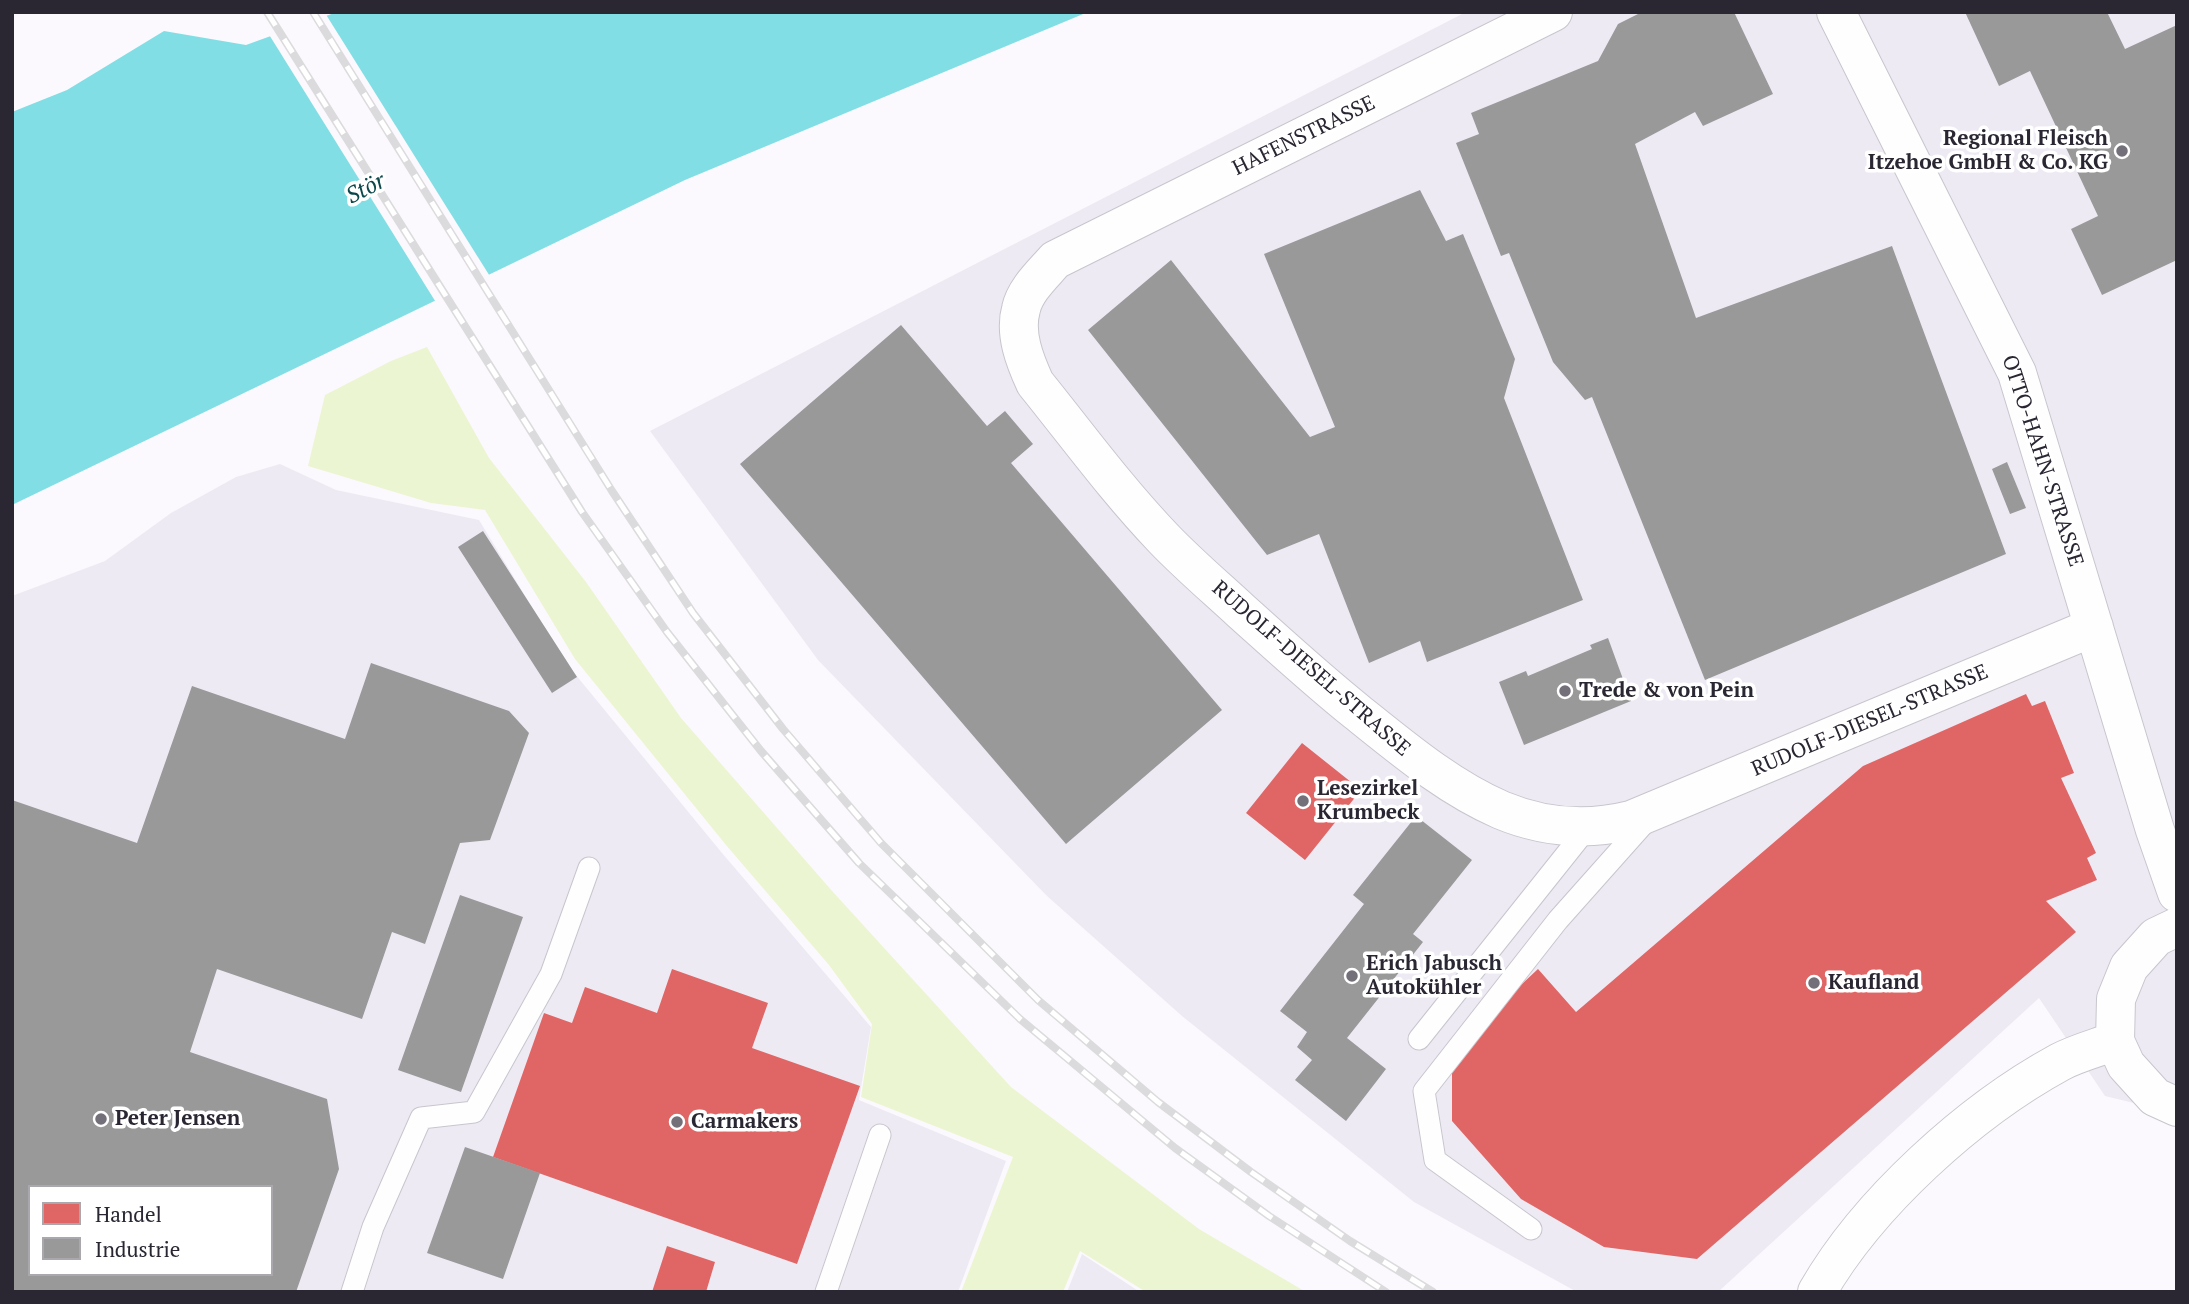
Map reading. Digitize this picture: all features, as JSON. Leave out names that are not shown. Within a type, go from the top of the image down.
[{"type":"street","name":"HAFENSTRASSE","points":[[1055,260],[1553,12]]},
{"type":"street","name":"OTTO-HAHN-STRASSE","points":[[1836,12],[2017,373],[2155,830],[2177,893]]},
{"type":"street","name":"RUDOLF-DIESEL-STRASSE","points":[[1055,260],[1034,284],[1020,309],[1024,359],[1035,383],[1164,539],[1324,685],[1407,753],[1440,776],[1501,810],[1558,827],[1608,826],[1656,811],[2094,627]]},
{"type":"street","points":[[2177,927],[2156,937],[2129,967],[2116,999],[2115,1041],[2126,1065],[2155,1097],[2177,1107]]},
{"type":"street","points":[[1817,1292],[1847,1245],[1873,1213],[1940,1149],[2000,1100],[2062,1061],[2115,1041]]},
{"type":"lane","points":[[1531,1228],[1435,1160],[1424,1091],[1558,919],[1656,811]]},
{"type":"lane","points":[[1419,1040],[1588,828]]},
{"type":"lane","points":[[352,1292],[373,1227],[421,1118],[474,1112],[551,974],[589,868]]},
{"type":"lane","points":[[826,1292],[880,1135]]},
{"type":"shaded area","points":[[1466,12],[2177,12],[2177,1127],[2138,1104],[2105,1096],[2039,998],[1718,1292],[1577,1292],[1414,1202],[1182,1016],[1047,896],[818,660],[650,431]]},
{"type":"shaded area","points":[[280,464],[336,490],[479,520],[566,663],[722,853],[871,1027],[859,1100],[1006,1161],[958,1292],[12,1292],[12,596],[105,561],[171,513],[236,477]]},
{"type":"shaded area","points":[[1082,1254],[1140,1292],[1067,1292]]},
{"type":"green space","points":[[427,347],[489,458],[586,582],[681,718],[833,892],[1011,1087],[1199,1229],[1306,1292],[1146,1292],[1080,1251],[1063,1292],[961,1292],[1013,1157],[861,1097],[872,1024],[829,965],[726,845],[575,659],[485,510],[431,503],[308,466],[325,395],[391,361]]},
{"type":"water","name":"Stör","points":[[337,12],[1088,12],[685,180],[12,505],[12,112],[67,90],[164,31],[246,45]]},
{"type":"pier","points":[[325,13],[491,278],[437,304],[268,33]]},
{"type":"building: Handel","name":"Kaufland","points":[[2026,694],[2032,706],[2045,701],[2074,773],[2061,778],[2096,853],[2087,858],[2097,880],[2046,901],[2076,932],[1697,1259],[1604,1247],[1521,1199],[1452,1121],[1452,1064],[1508,997],[1538,969],[1576,1012],[1863,766]]},
{"type":"building: Handel","name":"Lesezirkel Krumbeck","points":[[1302,743],[1361,790],[1305,860],[1246,813]]},
{"type":"building: Handel","name":"Carmakers","points":[[672,969],[768,1003],[752,1048],[860,1086],[797,1264],[493,1157],[544,1013],[572,1023],[585,987],[657,1013]]},
{"type":"building: Handel","points":[[667,1246],[715,1262],[706,1292],[652,1292]]},
{"type":"building: Industrie","points":[[1642,12],[1734,12],[1773,94],[1703,126],[1695,112],[1635,144],[1696,318],[1892,246],[2006,554],[1705,680],[1592,397],[1585,400],[1553,362],[1509,253],[1501,256],[1456,143],[1479,134],[1471,113],[1598,61],[1618,24]]},
{"type":"building: Industrie","name":"Regional Fleisch Itzehoe GmbH & Co. KG","points":[[1965,12],[2107,12],[2125,49],[2177,25],[2177,260],[2102,295],[2071,229],[2098,216],[2030,71],[1999,86]]},
{"type":"building: Industrie","points":[[1420,190],[1446,241],[1463,234],[1515,359],[1504,398],[1583,600],[1427,662],[1420,641],[1369,663],[1319,534],[1267,555],[1088,330],[1171,260],[1310,437],[1335,427],[1264,254]]},
{"type":"building: Industrie","points":[[901,325],[987,426],[1005,411],[1033,444],[1011,463],[1222,710],[1066,844],[740,464]]},
{"type":"building: Industrie","points":[[2007,462],[2026,508],[2010,514],[1992,469]]},
{"type":"building: Industrie","points":[[483,531],[577,677],[552,693],[458,547]]},
{"type":"building: Industrie","name":"Trede & von Pein","points":[[1608,638],[1631,701],[1524,745],[1499,682],[1526,671],[1528,676],[1592,649],[1590,645]]},
{"type":"building: Industrie","points":[[371,663],[509,711],[529,733],[490,840],[460,843],[425,944],[392,932],[362,1019],[217,969],[190,1052],[327,1099],[339,1169],[296,1292],[12,1292],[12,800],[137,843],[192,686],[345,739]]},
{"type":"building: Industrie","name":"Erich Jabusch Autokühler","points":[[1416,816],[1472,860],[1413,934],[1423,942],[1347,1038],[1386,1069],[1346,1121],[1295,1080],[1312,1060],[1297,1047],[1307,1032],[1280,1011],[1364,904],[1353,895]]},
{"type":"building: Industrie","points":[[460,895],[523,917],[461,1092],[398,1070]]},
{"type":"building: Industrie","points":[[465,1147],[540,1173],[503,1279],[427,1253]]},
{"type":"railway","points":[[267,12],[582,512],[667,632],[761,751],[859,863],[1020,1019],[1175,1148],[1269,1216],[1386,1292]]},
{"type":"railway","points":[[313,12],[612,491],[693,613],[783,729],[881,843],[1038,1000],[1158,1102],[1251,1172],[1350,1241],[1433,1292]]},
{"type":"place","name":"Regional Fleisch Itzehoe GmbH & Co. KG","points":[[2122,151]]},
{"type":"place","name":"Trede & von Pein","points":[[1565,691]]},
{"type":"place","name":"Lesezirkel Krumbeck","points":[[1303,801]]},
{"type":"place","name":"Erich Jabusch Autokühler","points":[[1352,976]]},
{"type":"place","name":"Kaufland","points":[[1814,983]]},
{"type":"place","name":"Peter Jensen","points":[[101,1119]]},
{"type":"place","name":"Carmakers","points":[[677,1122]]}]
